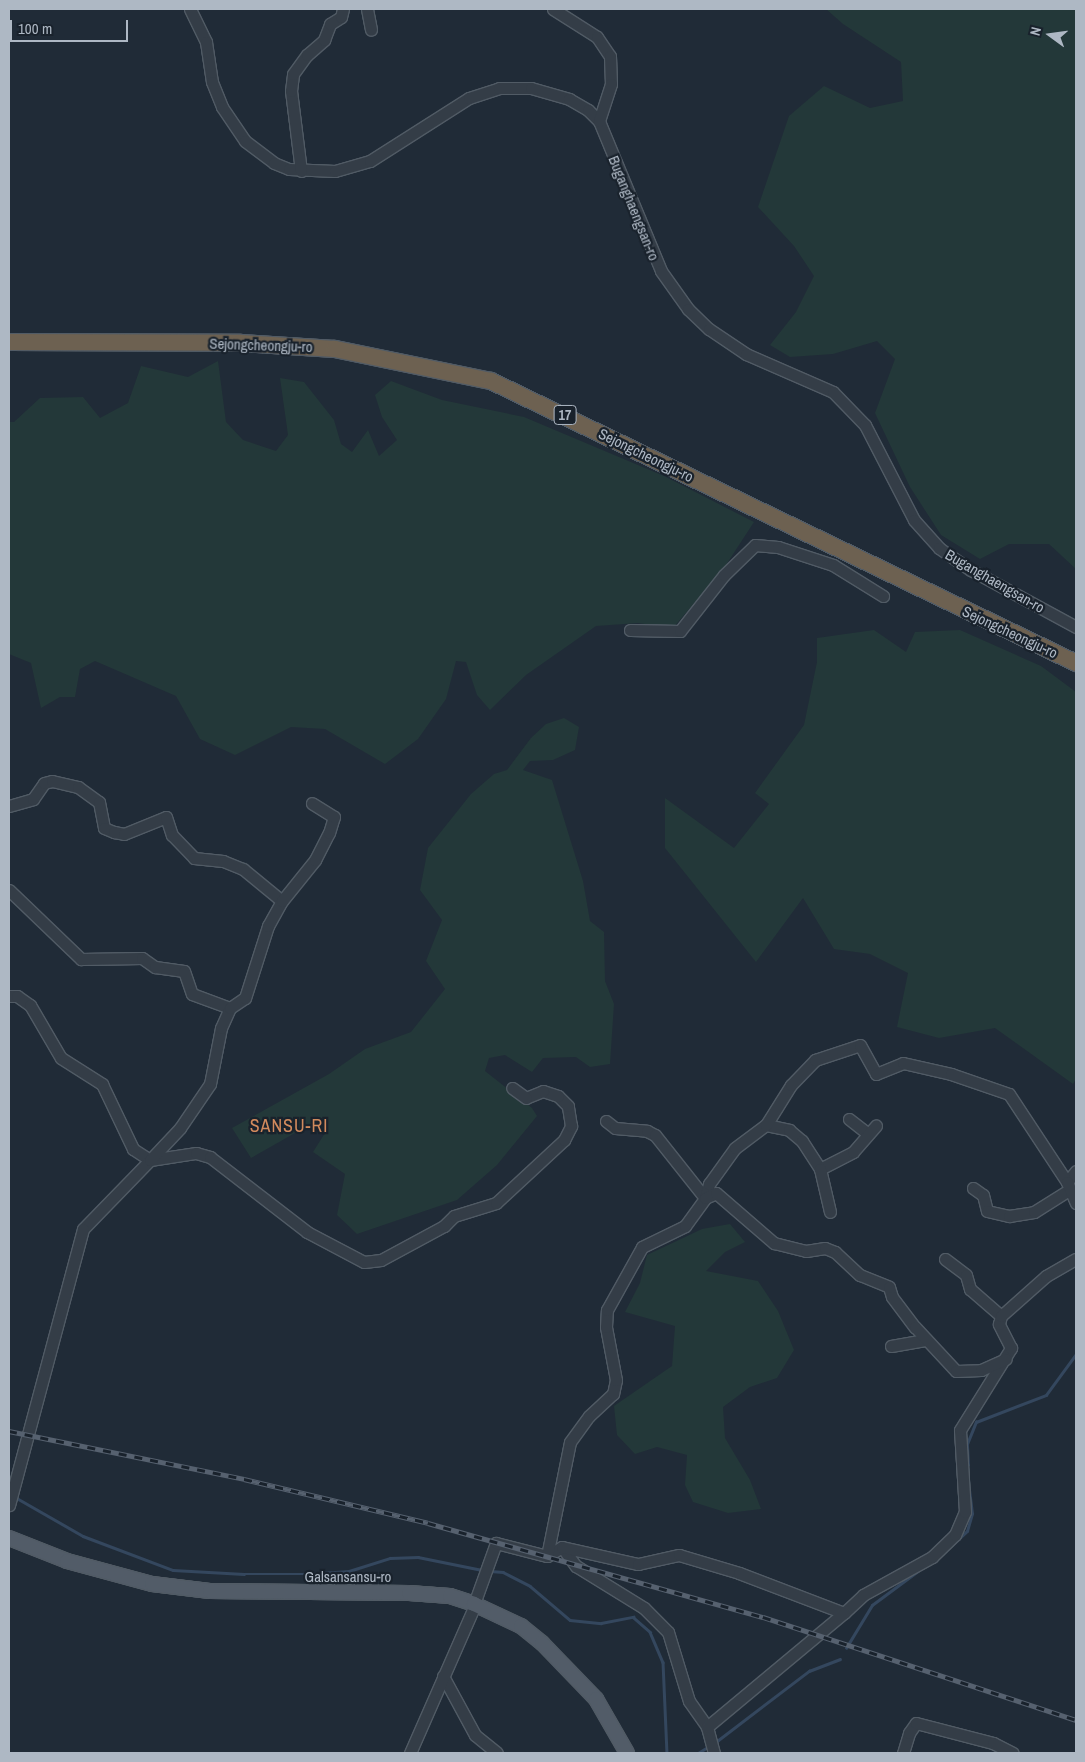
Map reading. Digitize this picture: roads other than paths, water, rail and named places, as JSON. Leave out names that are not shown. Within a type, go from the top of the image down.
[{"type":"highway","name":"Sejongcheongju-ro","points":[[9,334],[245,335],[345,340],[411,351],[476,367],[571,407],[935,587],[1076,652]]},
{"type":"highway","name":"Sejongcheongju-ro","points":[[9,342],[240,343],[335,349],[491,381],[1076,662]]},
{"type":"main road","name":"Galsansansu-ro","points":[[9,1538],[67,1561],[152,1584],[210,1591],[450,1596],[474,1604],[521,1626],[542,1642],[596,1699],[627,1753]]},
{"type":"street","name":"Buganghaengsan-ro","points":[[190,9],[206,42],[216,94],[234,125],[245,141],[274,163],[301,171],[336,171],[370,161],[469,98],[498,88],[531,88],[579,103],[599,121],[654,257],[672,289],[688,309],[725,342],[746,354],[815,382],[844,402],[876,442],[914,520],[939,548],[971,570],[1076,627]]},
{"type":"street","points":[[301,171],[291,90],[293,74],[307,54],[324,40],[330,24],[341,17],[343,9]]},
{"type":"street","points":[[366,9],[371,30]]},
{"type":"street","points":[[552,9],[597,37],[610,56],[611,84],[599,121]]},
{"type":"street","points":[[630,630],[680,631],[724,576],[755,545],[778,547],[832,565],[883,596]]},
{"type":"street","points":[[9,806],[33,800],[44,783],[52,781],[78,787],[99,802],[104,828],[114,832],[124,834],[166,817],[172,835],[194,858],[223,861],[243,869],[282,901]]},
{"type":"street","points":[[9,1505],[83,1229],[180,1128],[210,1084],[216,1042],[230,1008],[245,998],[261,944],[282,901],[315,860],[330,833],[334,817],[312,803]]},
{"type":"street","points":[[9,890],[81,959],[142,958],[155,967],[184,971],[192,994],[230,1008]]},
{"type":"street","points":[[9,996],[17,996],[30,1005],[61,1058],[102,1084],[133,1149],[150,1160],[196,1153],[210,1157],[306,1232],[364,1262],[381,1260],[444,1226],[454,1216],[496,1203],[564,1140],[571,1126],[568,1106],[558,1096],[543,1091],[526,1098],[512,1088]]},
{"type":"street","points":[[548,1556],[570,1442],[589,1416],[613,1394],[616,1380],[606,1327],[607,1310],[642,1247],[685,1226],[705,1198],[709,1184],[735,1148],[766,1124],[791,1085],[815,1060],[860,1045],[876,1074],[903,1064],[951,1074],[1008,1094],[1068,1186],[1076,1203]]},
{"type":"street","points":[[820,1169],[853,1152],[872,1129],[849,1118]]},
{"type":"street","points":[[606,1121],[615,1128],[647,1131],[655,1135],[705,1198]]},
{"type":"street","points":[[766,1124],[789,1130],[802,1141],[820,1169],[830,1212]]},
{"type":"street","points":[[973,1188],[982,1195],[987,1211],[1008,1216],[1034,1212],[1068,1186],[1076,1171]]},
{"type":"street","points":[[705,1198],[716,1192],[774,1243],[806,1251],[825,1248],[835,1252],[860,1275],[889,1287],[892,1297],[926,1340],[956,1371],[982,1370],[1006,1359]]},
{"type":"street","points":[[945,1259],[966,1275],[970,1289],[1002,1316]]},
{"type":"street","points":[[707,1727],[864,1595],[932,1557],[955,1535],[965,1512],[960,1430],[973,1406],[1006,1359],[1011,1348],[999,1324],[1002,1316],[1046,1276],[1076,1259]]},
{"type":"street","points":[[890,1346],[926,1340]]},
{"type":"street","points":[[410,1753],[474,1604],[496,1543],[548,1556],[562,1547],[638,1564],[679,1555],[739,1573],[844,1613]]},
{"type":"street","points":[[562,1547],[576,1566],[644,1608],[668,1632],[689,1701],[707,1727],[714,1753]]},
{"type":"street","points":[[443,1676],[475,1735],[497,1753]]},
{"type":"street","points":[[904,1753],[909,1733],[916,1723],[993,1743],[1013,1753]]},
{"type":"waterway","points":[[968,1465],[967,1444],[976,1422],[1046,1395],[1076,1354]]},
{"type":"waterway","points":[[937,1559],[967,1531],[972,1514],[969,1491]]},
{"type":"waterway","points":[[15,1497],[83,1536],[173,1570],[244,1574],[307,1574],[349,1571],[390,1558],[418,1557],[482,1570]]},
{"type":"waterway","points":[[490,1571],[503,1572],[530,1586],[570,1620],[601,1623],[633,1617],[650,1632],[663,1662],[667,1753]]},
{"type":"waterway","points":[[846,1648],[872,1605],[918,1571]]},
{"type":"waterway","points":[[717,1741],[809,1671],[840,1659]]},
{"type":"waterway","points":[[698,1753],[706,1748]]},
{"type":"railway","points":[[9,1431],[244,1479],[428,1523],[763,1617],[1076,1720]]},
{"type":"district","name":"SANSU-RI","points":[[289,1126]]}]
